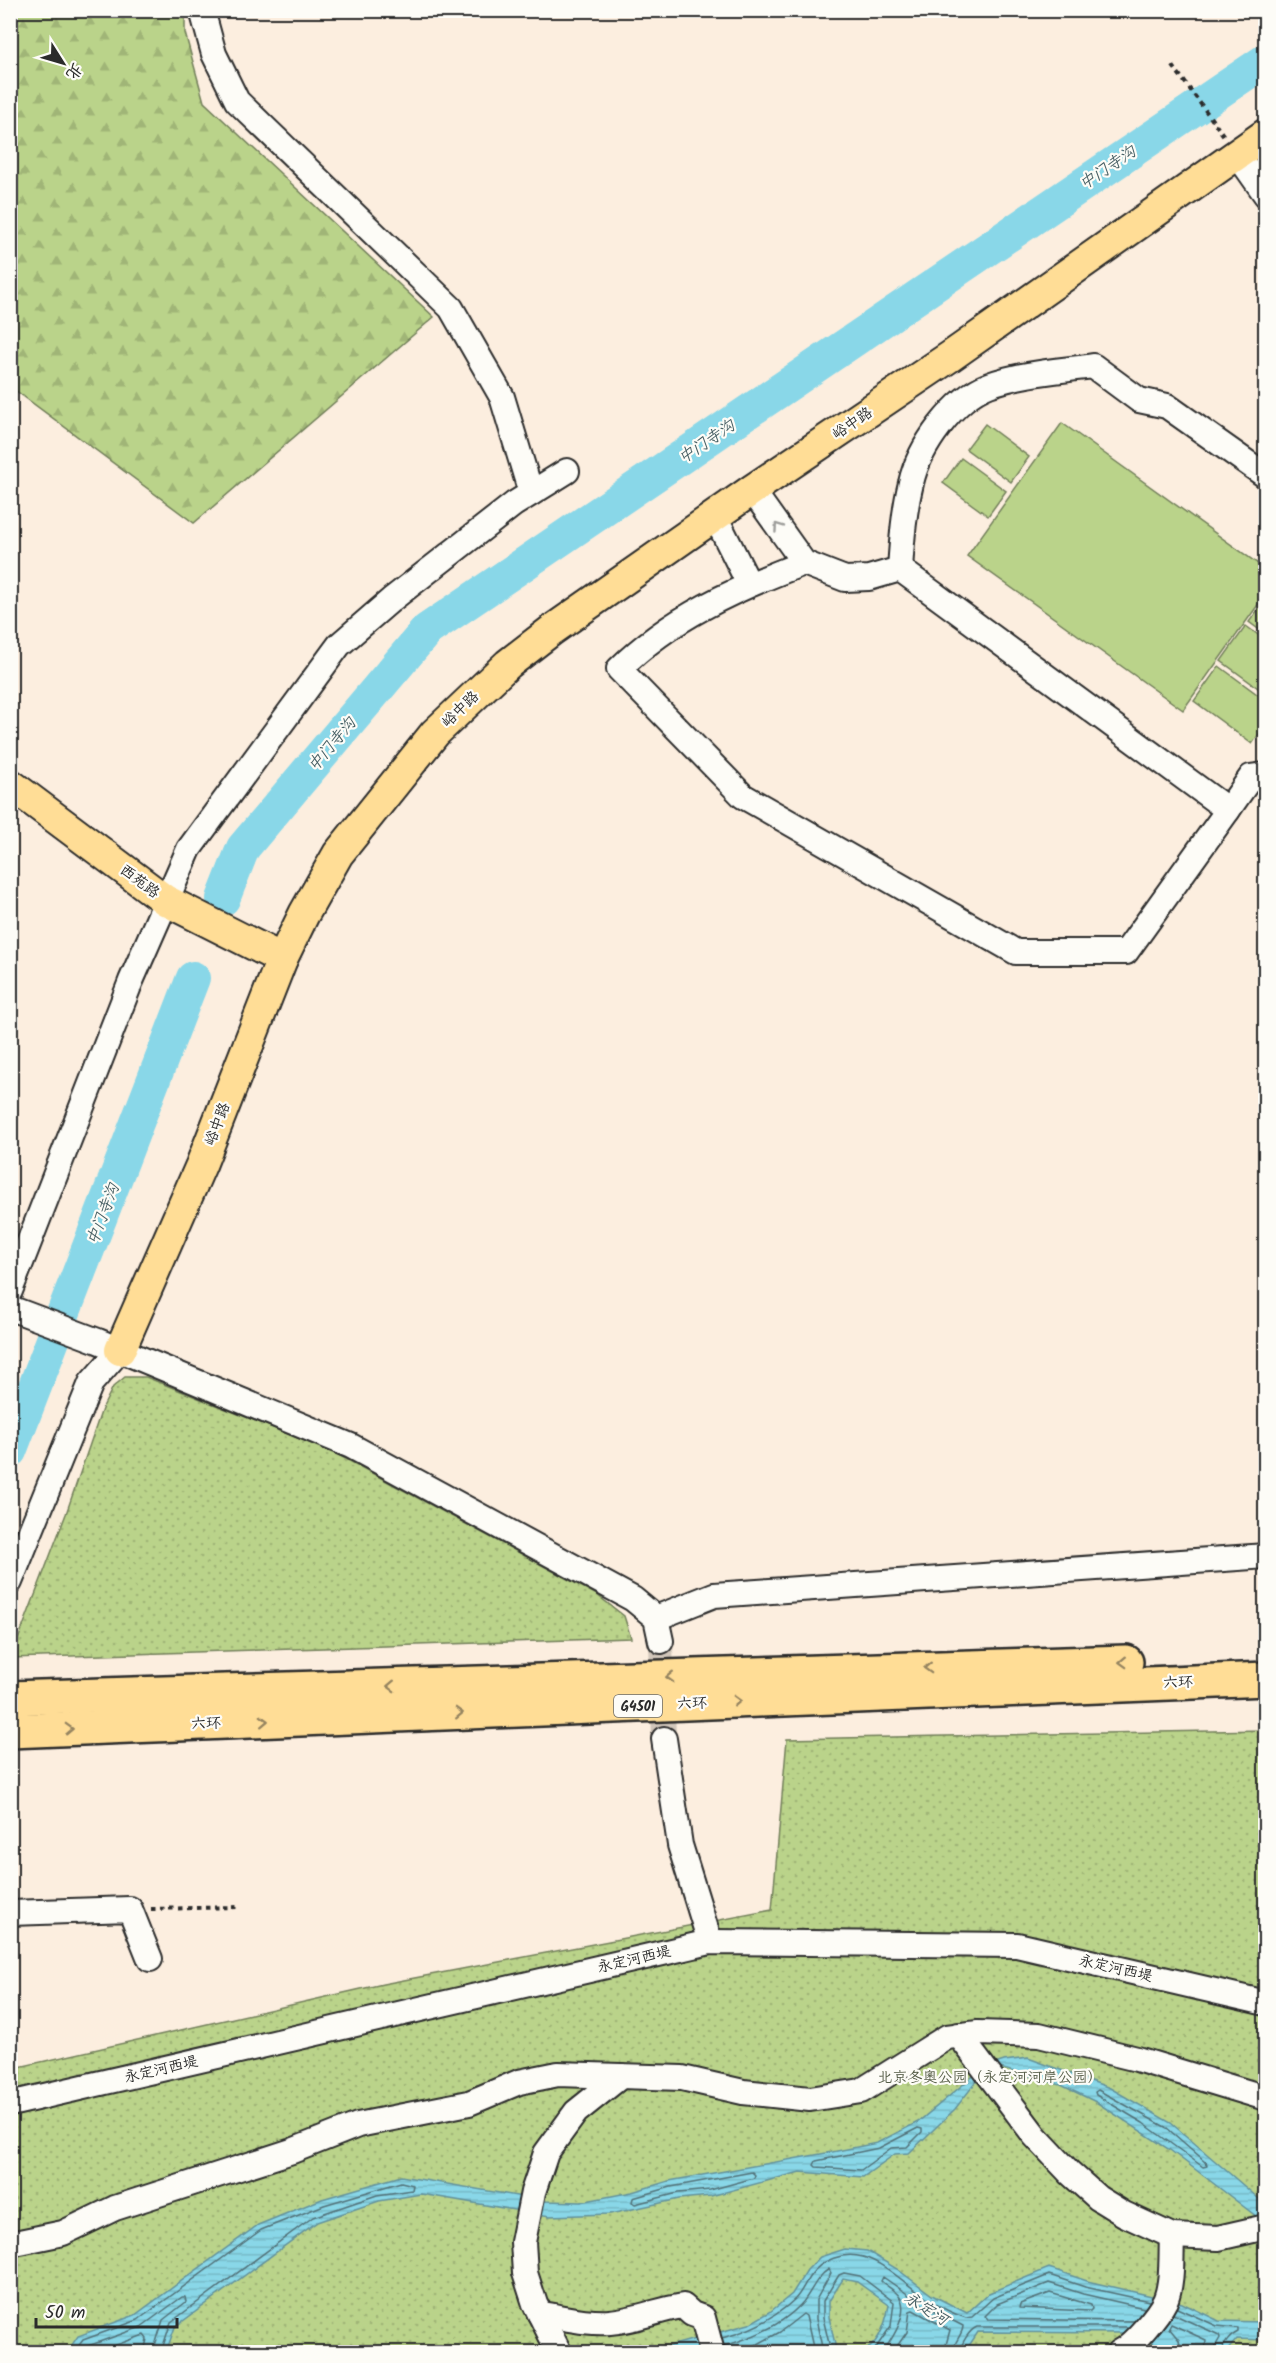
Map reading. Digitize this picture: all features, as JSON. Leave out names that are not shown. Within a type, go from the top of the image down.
[{"type":"highway","name":"六环","points":[[10,1698],[1266,1658]]},
{"type":"highway","name":"六环","points":[[10,1731],[1266,1679]]},
{"type":"main road","name":"峪中路","points":[[109,1345],[201,1165],[282,959],[304,914],[338,854],[435,733],[508,664],[552,630],[752,490],[951,356],[1266,134]]},
{"type":"main road","name":"西苑路","points":[[10,784],[165,900],[282,959]]},
{"type":"street","points":[[202,10],[214,54],[237,101],[451,308],[502,397],[531,493]]},
{"type":"street","points":[[1237,154],[1266,195]]},
{"type":"street","points":[[900,569],[903,526],[911,480],[928,442],[940,424],[961,401],[988,386],[1022,377],[1093,366],[1139,400],[1167,406],[1266,476]]},
{"type":"street","points":[[10,1291],[131,981],[189,849],[339,645],[391,600],[514,504],[567,471]]},
{"type":"street","points":[[752,490],[804,563],[845,579],[869,578],[900,569]]},
{"type":"street","points":[[715,516],[749,584]]},
{"type":"street","points":[[804,563],[749,584],[690,614],[629,658],[619,669],[743,796],[1016,952],[1126,952],[1251,777],[1266,775]]},
{"type":"street","points":[[900,569],[1228,810]]},
{"type":"street","points":[[10,1308],[109,1345],[351,1446],[633,1599],[658,1629],[714,1595],[1266,1556]]},
{"type":"street","name":"峪中路","points":[[10,1582],[91,1383],[109,1345]]},
{"type":"street","points":[[664,1739],[681,1845],[710,1942]]},
{"type":"street","points":[[10,1913],[130,1910],[150,1959]]},
{"type":"street","name":"永定河西堤","points":[[10,2104],[710,1942],[1017,1945],[1266,2004]]},
{"type":"street","points":[[959,2035],[1035,2136],[1070,2174],[1098,2198],[1124,2214],[1172,2236],[1218,2238],[1261,2229]]},
{"type":"street","points":[[10,2244],[63,2233],[115,2208],[292,2151],[358,2125],[469,2103],[519,2082],[558,2074],[682,2078],[743,2092],[810,2099],[861,2091],[947,2037],[959,2035],[1039,2036],[1137,2059],[1266,2098]]},
{"type":"street","points":[[559,2352],[540,2314],[525,2273],[523,2242],[533,2192],[546,2153],[576,2112],[621,2076]]},
{"type":"street","points":[[1127,2346],[1165,2300],[1172,2236]]},
{"type":"street","points":[[540,2314],[592,2323],[611,2322],[683,2306],[692,2314],[703,2318],[710,2343]]},
{"type":"path","points":[[1173,66],[1237,154]]},
{"type":"path","points":[[130,1910],[239,1907]]},
{"type":"green space","points":[[11,10],[185,11],[185,33],[204,102],[434,317],[194,523],[11,387]]},
{"type":"green space","points":[[1062,423],[1265,569],[1265,595],[1183,710],[967,556]]},
{"type":"green space","points":[[985,424],[1029,457],[1011,482],[966,449]]},
{"type":"green space","points":[[961,458],[1006,491],[988,516],[943,483]]},
{"type":"green space","points":[[1265,600],[1265,634],[1249,622]]},
{"type":"green space","points":[[1246,626],[1265,640],[1265,693],[1221,661]]},
{"type":"green space","points":[[1219,666],[1265,700],[1265,726],[1252,744],[1194,701]]},
{"type":"green space","points":[[125,1377],[146,1377],[333,1452],[597,1595],[624,1616],[631,1638],[11,1658],[66,1514],[102,1409],[113,1387]]},
{"type":"green space","name":"北京冬奥公园（永定河河岸公园）","points":[[1265,1730],[1265,2352],[11,2352],[10,2069],[383,1984],[772,1910],[787,1739]]},
{"type":"water","points":[[1028,2058],[1110,2088],[1171,2123],[1265,2204],[1265,2223],[1170,2150],[1096,2102],[1061,2085],[1000,2068],[976,2082],[955,2109],[909,2153],[895,2154],[863,2177],[800,2172],[711,2196],[679,2199],[610,2214],[550,2216],[421,2194],[379,2201],[317,2222],[175,2327],[166,2352],[67,2352],[78,2336],[135,2315],[258,2225],[322,2199],[401,2176],[546,2201],[581,2202],[632,2192],[669,2181],[877,2143],[918,2122],[983,2068],[1004,2061]]},
{"type":"water","name":"永定河","points":[[845,2249],[867,2251],[897,2269],[932,2295],[967,2313],[989,2293],[1049,2268],[1087,2281],[1182,2303],[1219,2321],[1265,2322],[1265,2340],[1237,2339],[1226,2352],[1159,2352],[1149,2339],[1128,2333],[978,2332],[965,2352],[862,2352],[877,2339],[884,2325],[889,2305],[857,2282],[843,2279],[829,2301],[829,2317],[836,2349],[843,2352],[629,2352],[670,2346],[749,2324],[770,2312],[792,2294],[807,2270],[820,2257]]},
{"type":"waterway","name":"中门寺沟","points":[[223,899],[243,848],[427,630],[1266,60]]},
{"type":"waterway","name":"中门寺沟","points":[[10,1451],[193,978]]},
{"type":"tunnel","points":[[661,1641],[664,1739]]}]
